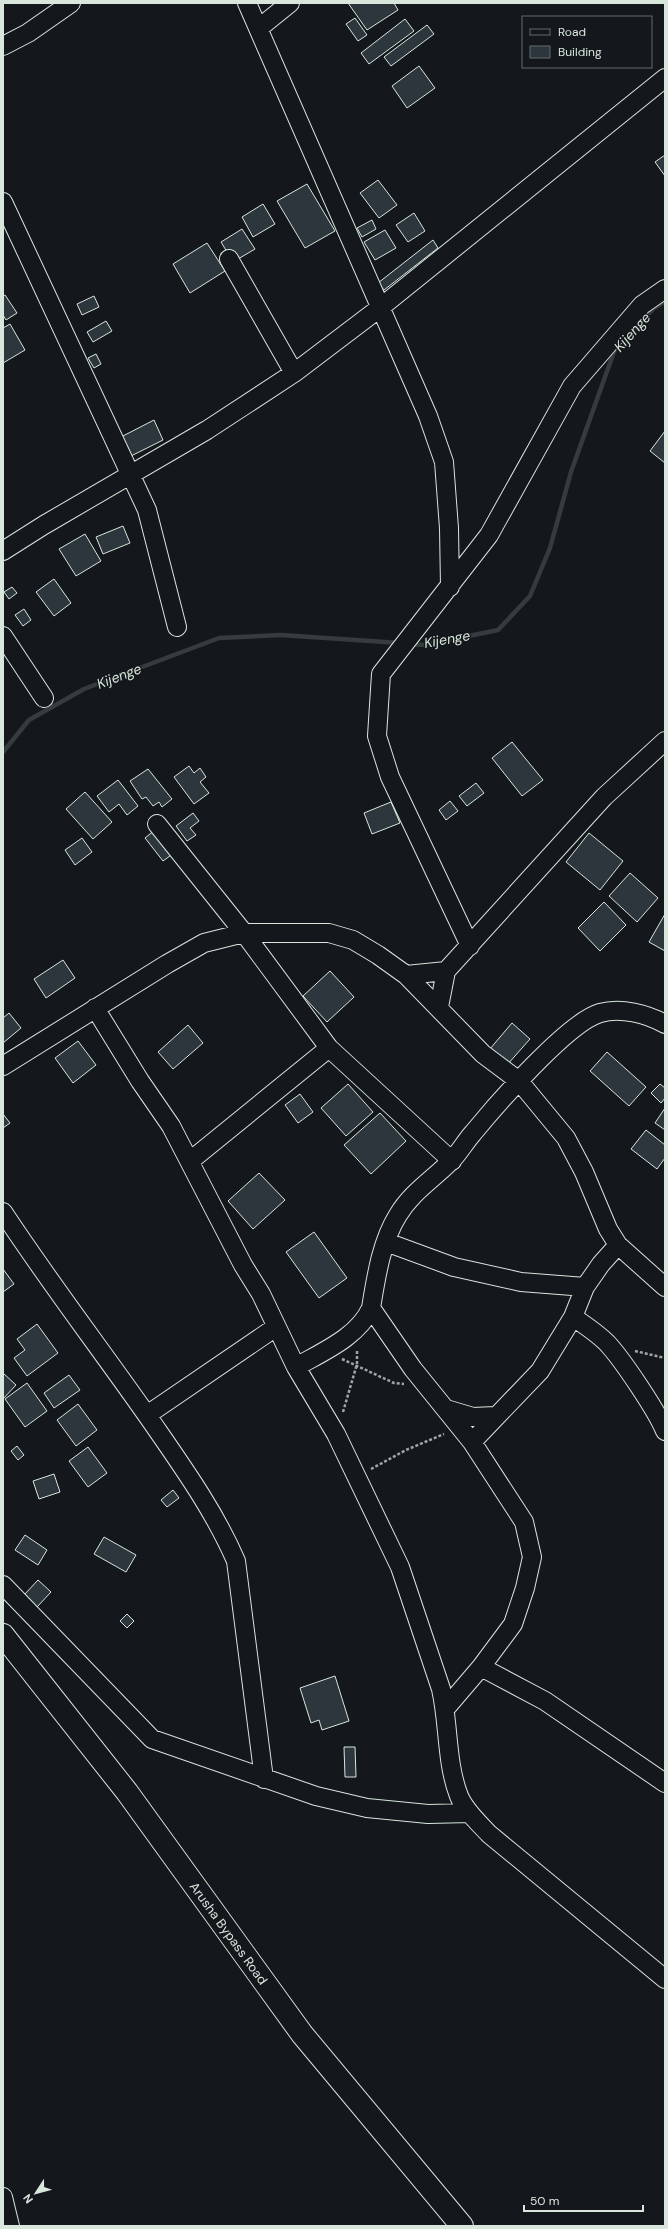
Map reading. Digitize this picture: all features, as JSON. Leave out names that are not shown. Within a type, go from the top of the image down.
[{"type":"main road","name":"Arusha Bypass Road","points":[[3,1635],[127,1792],[302,2034],[462,2226]]},
{"type":"street","points":[[3,46],[28,33],[71,3]]},
{"type":"street","points":[[247,3],[428,416],[444,462],[449,528],[450,587]]},
{"type":"street","points":[[259,28],[290,3]]},
{"type":"street","points":[[3,551],[44,525],[207,430],[294,373],[381,307],[665,78]]},
{"type":"street","points":[[3,202],[147,510],[177,627]]},
{"type":"street","points":[[229,260],[294,373]]},
{"type":"street","points":[[470,946],[390,777],[377,736],[381,674],[438,603],[488,535],[572,386],[642,305],[665,289]]},
{"type":"street","points":[[3,636],[44,698]]},
{"type":"street","points":[[439,1007],[446,971],[604,797],[665,741]]},
{"type":"street","points":[[157,824],[244,933],[329,1048],[452,1161]]},
{"type":"street","points":[[3,1066],[95,1008],[204,943],[244,933],[329,933],[353,940],[378,954],[406,976],[439,1007],[483,1054],[518,1081],[566,1138],[584,1172],[608,1229],[618,1245],[665,1287]]},
{"type":"street","points":[[406,976],[446,971]]},
{"type":"street","points":[[95,1008],[140,1081],[171,1126],[296,1367],[336,1434],[400,1567],[446,1708],[454,1775],[459,1797],[470,1814],[490,1834],[665,1979]]},
{"type":"street","points":[[296,1367],[323,1352],[357,1328],[366,1318],[370,1308],[386,1242],[398,1215],[421,1186],[452,1161],[472,1133],[518,1081],[582,1022],[600,1013],[618,1011],[640,1014],[665,1024]]},
{"type":"street","points":[[190,1161],[329,1048]]},
{"type":"street","points":[[3,1212],[35,1261],[147,1415],[207,1502],[223,1531],[236,1561],[264,1779]]},
{"type":"street","points":[[386,1242],[454,1267],[521,1282],[585,1287]]},
{"type":"street","points":[[472,1442],[540,1371],[573,1317],[585,1287],[601,1264],[618,1245]]},
{"type":"street","points":[[370,1308],[430,1389],[472,1442],[524,1522],[532,1557],[525,1588],[513,1624],[481,1667],[446,1708]]},
{"type":"street","points":[[573,1317],[591,1329],[608,1344],[646,1399],[665,1431]]},
{"type":"street","points":[[147,1415],[276,1327]]},
{"type":"street","points":[[446,1409],[473,1417],[496,1416]]},
{"type":"street","points":[[3,1585],[152,1739],[203,1755],[264,1779],[316,1796],[366,1808],[428,1814],[470,1814]]},
{"type":"street","points":[[481,1667],[545,1701],[665,1783]]},
{"type":"street","points":[[3,2198],[10,2226]]},
{"type":"path","points":[[336,1434],[357,1364],[357,1328]]},
{"type":"path","points":[[323,1352],[357,1364],[394,1382],[430,1389]]},
{"type":"path","points":[[355,1474],[370,1470],[406,1450],[460,1426]]},
{"type":"building","points":[[348,3],[394,3],[398,10],[367,30]]},
{"type":"building","points":[[355,18],[367,35],[358,41],[346,24]]},
{"type":"building","points":[[405,19],[414,31],[369,64],[361,53]]},
{"type":"building","points":[[427,25],[434,34],[391,66],[384,57]]},
{"type":"building","points":[[419,66],[435,88],[407,108],[392,86]]},
{"type":"building","points":[[665,155],[665,176],[655,162]]},
{"type":"building","points":[[378,180],[397,205],[379,218],[360,193]]},
{"type":"building","points":[[307,184],[335,231],[305,248],[277,201]]},
{"type":"building","points":[[263,204],[275,224],[253,237],[242,217]]},
{"type":"building","points":[[414,213],[425,231],[408,242],[396,225]]},
{"type":"building","points":[[372,220],[376,229],[362,237],[357,228]]},
{"type":"building","points":[[242,229],[255,249],[233,262],[221,242]]},
{"type":"building","points":[[385,230],[396,248],[375,260],[364,242]]},
{"type":"building","points":[[433,240],[438,248],[384,290],[378,283]]},
{"type":"building","points":[[207,243],[225,271],[190,293],[173,264]]},
{"type":"building","points":[[5,295],[17,313],[6,320],[3,315],[3,296]]},
{"type":"building","points":[[94,296],[99,307],[82,315],[77,304]]},
{"type":"building","points":[[106,321],[112,331],[93,342],[87,332]]},
{"type":"building","points":[[10,324],[25,350],[3,363],[3,328]]},
{"type":"building","points":[[96,354],[101,364],[94,368],[88,358]]},
{"type":"building","points":[[154,420],[163,440],[131,456],[121,437]]},
{"type":"building","points":[[665,431],[665,463],[650,451]]},
{"type":"building","points":[[123,526],[130,543],[103,554],[96,537]]},
{"type":"building","points":[[85,534],[101,561],[76,576],[59,549]]},
{"type":"building","points":[[54,579],[71,603],[54,616],[36,592]]},
{"type":"building","points":[[12,587],[17,593],[9,599],[4,592]]},
{"type":"building","points":[[24,609],[31,620],[23,626],[15,615]]},
{"type":"building","points":[[512,742],[543,780],[522,796],[492,758]]},
{"type":"building","points":[[189,766],[194,773],[200,768],[206,777],[200,782],[209,793],[194,804],[174,777]]},
{"type":"building","points":[[148,769],[172,799],[162,807],[159,802],[153,806],[146,797],[142,799],[130,781]]},
{"type":"building","points":[[118,780],[138,806],[127,815],[119,804],[109,812],[97,796]]},
{"type":"building","points":[[476,783],[484,793],[467,806],[459,796]]},
{"type":"building","points":[[85,792],[112,822],[93,839],[66,809]]},
{"type":"building","points":[[450,801],[458,811],[446,820],[439,810]]},
{"type":"building","points":[[391,802],[400,823],[372,834],[364,813]]},
{"type":"building","points":[[193,813],[199,821],[190,828],[196,835],[187,841],[176,826]]},
{"type":"building","points":[[155,830],[174,853],[163,861],[145,838]]},
{"type":"building","points":[[589,833],[623,861],[600,890],[566,862]]},
{"type":"building","points":[[82,838],[92,852],[75,865],[65,850]]},
{"type":"building","points":[[630,873],[658,898],[637,922],[609,896]]},
{"type":"building","points":[[604,902],[626,925],[600,951],[578,928]]},
{"type":"building","points":[[665,914],[665,951],[649,942]]},
{"type":"building","points":[[63,960],[75,978],[46,998],[34,979]]},
{"type":"building","points":[[330,971],[354,997],[327,1022],[303,996]]},
{"type":"building","points":[[9,1013],[21,1028],[3,1043],[3,1018]]},
{"type":"building","points":[[512,1023],[530,1039],[507,1065],[489,1050]]},
{"type":"building","points":[[188,1025],[203,1043],[173,1069],[158,1052]]},
{"type":"building","points":[[78,1041],[96,1065],[73,1083],[55,1058]]},
{"type":"building","points":[[607,1052],[646,1087],[629,1106],[590,1071]]},
{"type":"building","points":[[348,1084],[373,1112],[346,1136],[321,1108]]},
{"type":"building","points":[[660,1084],[665,1088],[665,1098],[661,1103],[651,1093]]},
{"type":"building","points":[[300,1094],[313,1112],[298,1123],[285,1105]]},
{"type":"building","points":[[665,1108],[665,1130],[655,1123]]},
{"type":"building","points":[[380,1113],[406,1141],[371,1174],[344,1145]]},
{"type":"building","points":[[3,1114],[10,1123],[3,1128]]},
{"type":"building","points":[[646,1130],[665,1145],[665,1158],[657,1169],[631,1149]]},
{"type":"building","points":[[259,1173],[285,1200],[253,1229],[228,1201]]},
{"type":"building","points":[[314,1232],[347,1278],[319,1298],[286,1252]]},
{"type":"building","points":[[3,1269],[14,1284],[3,1292]]},
{"type":"building","points":[[37,1324],[58,1353],[27,1376],[14,1358],[25,1350],[17,1339]]},
{"type":"building","points":[[3,1373],[16,1385],[3,1399]]},
{"type":"building","points":[[69,1375],[80,1390],[54,1408],[44,1393]]},
{"type":"building","points":[[27,1383],[47,1411],[25,1427],[5,1399]]},
{"type":"building","points":[[78,1404],[97,1430],[76,1446],[57,1420]]},
{"type":"building","points":[[17,1446],[24,1455],[18,1460],[11,1451]]},
{"type":"building","points":[[88,1447],[107,1473],[88,1487],[69,1461]]},
{"type":"building","points":[[54,1474],[60,1492],[39,1499],[33,1481]]},
{"type":"building","points":[[173,1490],[179,1498],[167,1507],[161,1500]]},
{"type":"building","points":[[25,1535],[47,1550],[38,1565],[15,1550]]},
{"type":"building","points":[[104,1537],[136,1555],[126,1572],[94,1554]]},
{"type":"building","points":[[38,1580],[51,1592],[37,1607],[24,1595]]},
{"type":"building","points":[[127,1614],[134,1621],[127,1628],[120,1621]]},
{"type":"building","points":[[335,1676],[349,1721],[322,1730],[319,1720],[311,1723],[300,1688]]},
{"type":"building","points":[[344,1747],[355,1747],[356,1777],[345,1777]]},
{"type":"waterway","name":"Kijenge","points":[[623,341],[654,308],[665,301]]},
{"type":"waterway","name":"Kijenge","points":[[409,644],[425,645],[498,630],[530,596],[550,548],[571,472],[615,349]]},
{"type":"waterway","name":"Kijenge","points":[[3,752],[29,720],[84,689],[219,638],[281,635],[400,643]]}]
